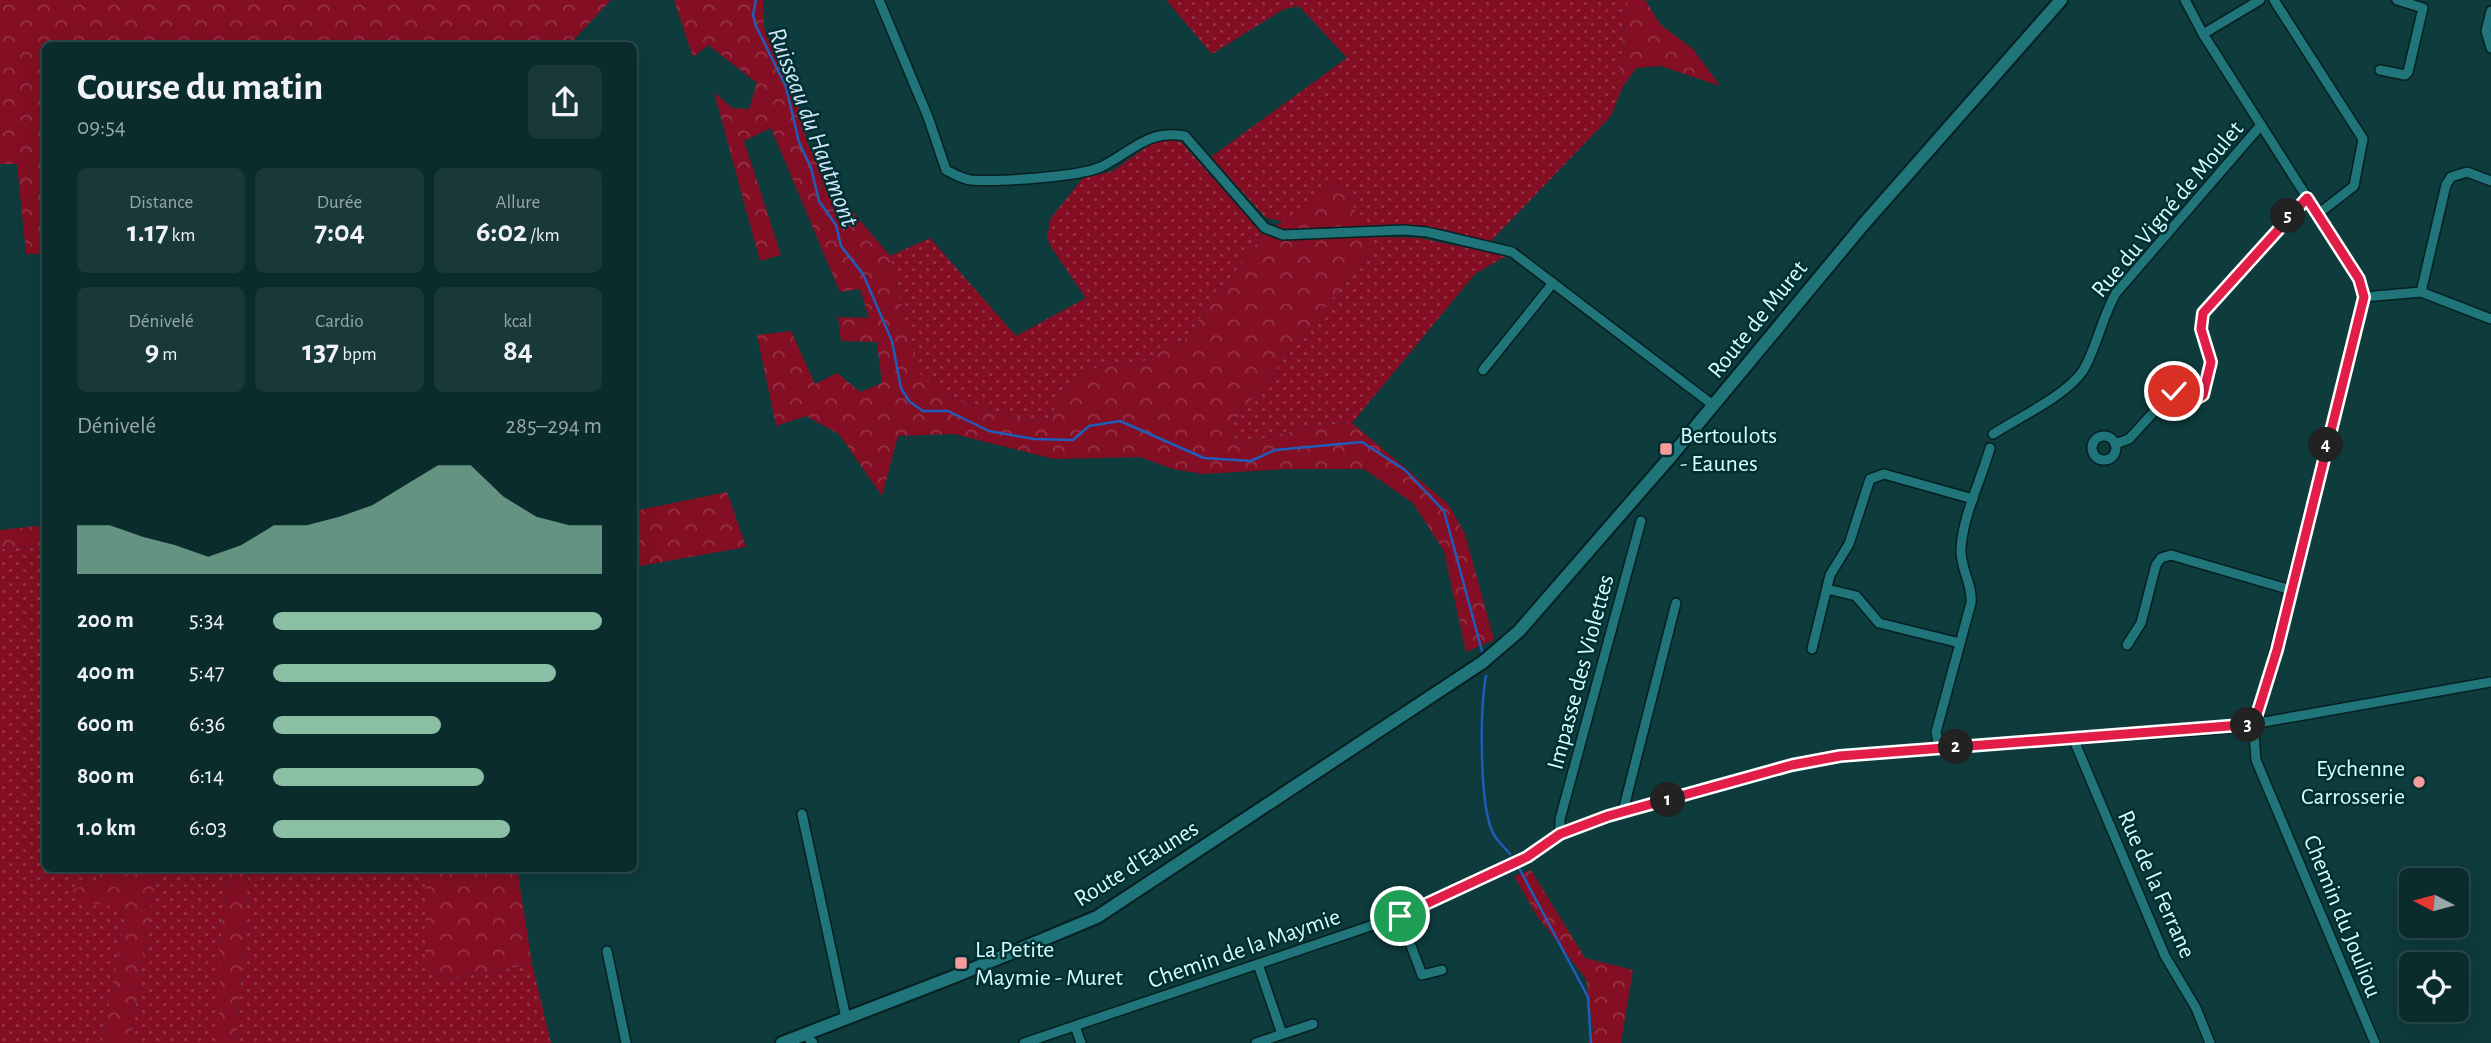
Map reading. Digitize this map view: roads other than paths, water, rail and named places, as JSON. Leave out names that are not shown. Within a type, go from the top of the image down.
[{"type":"main road","name":"Route de Muret","points":[[1483,662],[1519,631],[1713,405],[1861,226],[2061,0]]},
{"type":"main road","name":"Route d'Eaunes","points":[[782,1043],[809,1039],[846,1018],[1097,917],[1483,662]]},
{"type":"street","points":[[878,0],[928,117],[946,170],[961,178],[1057,175],[1099,168],[1156,134],[1185,136],[1265,228],[1292,237],[1385,230],[1427,232],[1512,252],[1713,405]]},
{"type":"street","points":[[2185,0],[2203,34],[2359,279],[2364,297],[2277,650],[2254,724]]},
{"type":"street","points":[[2203,34],[2260,0]]},
{"type":"street","points":[[2274,0],[2363,139],[2354,186],[2318,214]]},
{"type":"street","points":[[2380,69],[2405,75],[2408,72],[2423,8],[2421,3],[2397,0]]},
{"type":"street","points":[[2491,11],[2486,31],[2491,48]]},
{"type":"street","name":"Rue du Vigné de Moulet","points":[[1993,434],[2068,386],[2082,371],[2104,313],[2116,293],[2262,125]]},
{"type":"street","points":[[2421,292],[2445,185],[2451,177],[2467,172],[2491,181]]},
{"type":"street","points":[[2115,444],[2129,439],[2157,405],[2196,399],[2203,395],[2211,362],[2201,329],[2203,313],[2307,198]]},
{"type":"street","points":[[1483,370],[1553,283]]},
{"type":"street","points":[[2364,297],[2421,292],[2491,319]]},
{"type":"street","points":[[2161,373],[2169,382],[2176,400]]},
{"type":"street","points":[[1938,748],[1936,732],[1972,596],[1961,551],[1973,499],[1990,448]]},
{"type":"street","points":[[1812,649],[1834,565],[1849,544],[1865,486],[1876,475],[1973,499]]},
{"type":"street","name":"Impasse des Violettes","points":[[1560,834],[1560,819],[1595,684],[1605,662],[1641,521]]},
{"type":"street","points":[[2127,645],[2141,623],[2156,565],[2161,558],[2171,555],[2291,590]]},
{"type":"street","points":[[1827,589],[1856,596],[1879,623],[1960,643]]},
{"type":"street","points":[[1623,811],[1676,603]]},
{"type":"street","name":"Chemin de la Maymie","points":[[1024,1043],[1400,916],[1512,864],[1560,834],[1623,811],[1792,765],[1840,756],[2254,724],[2491,682]]},
{"type":"street","name":"Chemin du Jouliou","points":[[2254,724],[2256,760],[2375,1043]]},
{"type":"street","name":"Rue de la Ferrane","points":[[2073,738],[2165,956],[2196,1009],[2210,1043]]},
{"type":"street","points":[[802,814],[846,1018]]},
{"type":"street","points":[[1400,916],[1422,975],[1442,970]]},
{"type":"street","points":[[607,951],[626,1043]]},
{"type":"street","points":[[1258,964],[1282,1034]]},
{"type":"street","points":[[1256,1043],[1313,1024]]},
{"type":"street","points":[[1075,1026],[1081,1043]]},
{"type":"waterway","name":"Ruisseau du Hautmont","points":[[756,0],[753,15],[756,26],[786,87],[799,142],[811,168],[819,201],[836,225],[841,246],[863,274],[892,341],[901,388],[909,401],[923,411],[948,411],[989,431],[1034,439],[1073,440],[1089,426],[1120,421],[1204,458],[1251,461],[1275,450],[1362,442],[1405,470],[1444,511],[1482,651]]},
{"type":"waterway","name":"Ruisseau du Hautmont","points":[[1486,676],[1482,732],[1485,801],[1493,833],[1510,854]]},
{"type":"waterway","name":"Ruisseau du Hautmont","points":[[1519,868],[1588,997],[1591,1043]]},
{"type":"place","name":"Bertoulots - Eaunes","points":[[1666,449]]},
{"type":"place","name":"Eychenne Carrosserie","points":[[2419,782]]},
{"type":"place","name":"La Petite Maymie - Muret","points":[[961,963]]}]
